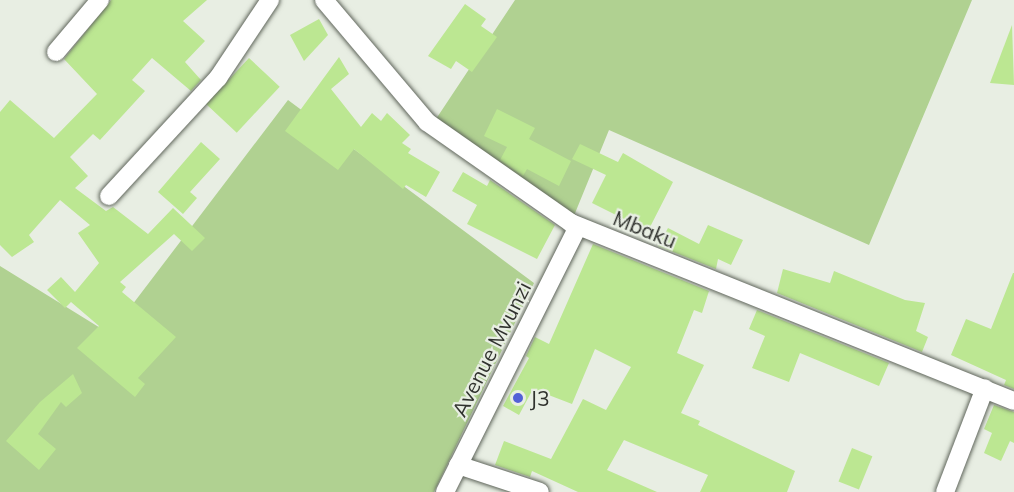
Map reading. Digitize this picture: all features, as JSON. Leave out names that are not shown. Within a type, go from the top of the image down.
[{"type":"street","points":[[56,52],[100,0]]},
{"type":"street","points":[[109,196],[219,78],[270,0]]},
{"type":"street","name":"Mbaku","points":[[324,0],[427,122],[578,226],[1014,401]]},
{"type":"street","name":"Avenue Mvunzi","points":[[446,492],[578,226]]},
{"type":"street","points":[[945,492],[985,388]]},
{"type":"street","points":[[458,465],[540,492]]},
{"type":"green space","points":[[515,0],[972,0],[869,245],[609,130],[571,223],[436,119]]},
{"type":"green space","points":[[288,100],[534,283],[434,492],[0,492],[0,266],[110,334]]},
{"type":"building","points":[[111,0],[207,0],[183,21],[205,41],[185,62],[201,80],[191,91],[152,58],[132,80],[145,91],[100,140],[93,134],[70,157],[88,176],[75,188],[106,211],[113,207],[148,234],[173,208],[205,238],[192,251],[174,234],[120,282],[126,287],[122,292],[176,337],[138,378],[145,384],[135,397],[77,348],[99,326],[71,302],[65,308],[47,290],[61,277],[75,292],[99,263],[78,233],[90,225],[60,200],[29,235],[34,242],[12,257],[0,245],[0,112],[10,100],[54,138],[97,94],[64,59]]},
{"type":"building","points":[[465,4],[486,19],[481,26],[497,37],[472,72],[456,61],[451,69],[428,56]]},
{"type":"building","points":[[319,19],[328,35],[304,61],[290,35]]},
{"type":"building","points":[[1012,25],[1014,85],[990,83]]},
{"type":"building","points":[[339,57],[349,74],[331,89],[361,127],[372,113],[381,121],[387,113],[410,135],[402,143],[411,149],[408,153],[440,172],[426,197],[406,185],[403,189],[354,149],[338,170],[285,131]]},
{"type":"building","points":[[249,58],[280,87],[237,133],[206,104]]},
{"type":"building","points":[[497,109],[535,128],[529,139],[571,161],[559,186],[527,169],[523,176],[500,160],[507,147],[484,136]]},
{"type":"building","points":[[201,142],[220,159],[190,192],[197,198],[183,214],[158,192]]},
{"type":"building","points":[[580,144],[618,162],[623,153],[673,182],[648,231],[592,203],[606,175],[572,159]]},
{"type":"building","points":[[463,172],[487,186],[490,180],[555,225],[537,259],[467,224],[477,205],[452,191]]},
{"type":"building","points":[[708,225],[743,240],[731,265],[718,259],[716,269],[658,246],[668,228],[699,244]]},
{"type":"building","points":[[593,244],[709,291],[702,313],[694,310],[677,353],[704,365],[681,413],[700,421],[698,425],[795,471],[787,492],[700,492],[708,475],[624,440],[607,470],[657,492],[578,492],[532,471],[530,477],[495,465],[504,441],[551,459],[583,399],[606,410],[631,367],[595,349],[572,404],[533,389],[519,415],[503,406],[529,358],[526,356],[535,337],[549,344]]},
{"type":"building","points":[[783,269],[830,283],[834,271],[905,300],[925,303],[916,331],[928,337],[922,352],[777,293]]},
{"type":"building","points":[[1013,273],[1014,389],[1004,385],[1006,380],[951,355],[966,319],[991,329]]},
{"type":"building","points":[[757,310],[889,363],[879,386],[800,353],[789,382],[752,368],[765,336],[749,329]]},
{"type":"building","points":[[73,374],[82,393],[66,407],[61,402],[38,434],[56,449],[39,470],[6,441],[40,402]]},
{"type":"building","points":[[994,405],[1014,412],[1014,443],[1010,441],[1001,461],[984,453],[992,433],[984,429]]},
{"type":"building","points":[[852,448],[872,456],[859,490],[839,481]]},
{"type":"place","name":"J3","points":[[518,398]]}]
